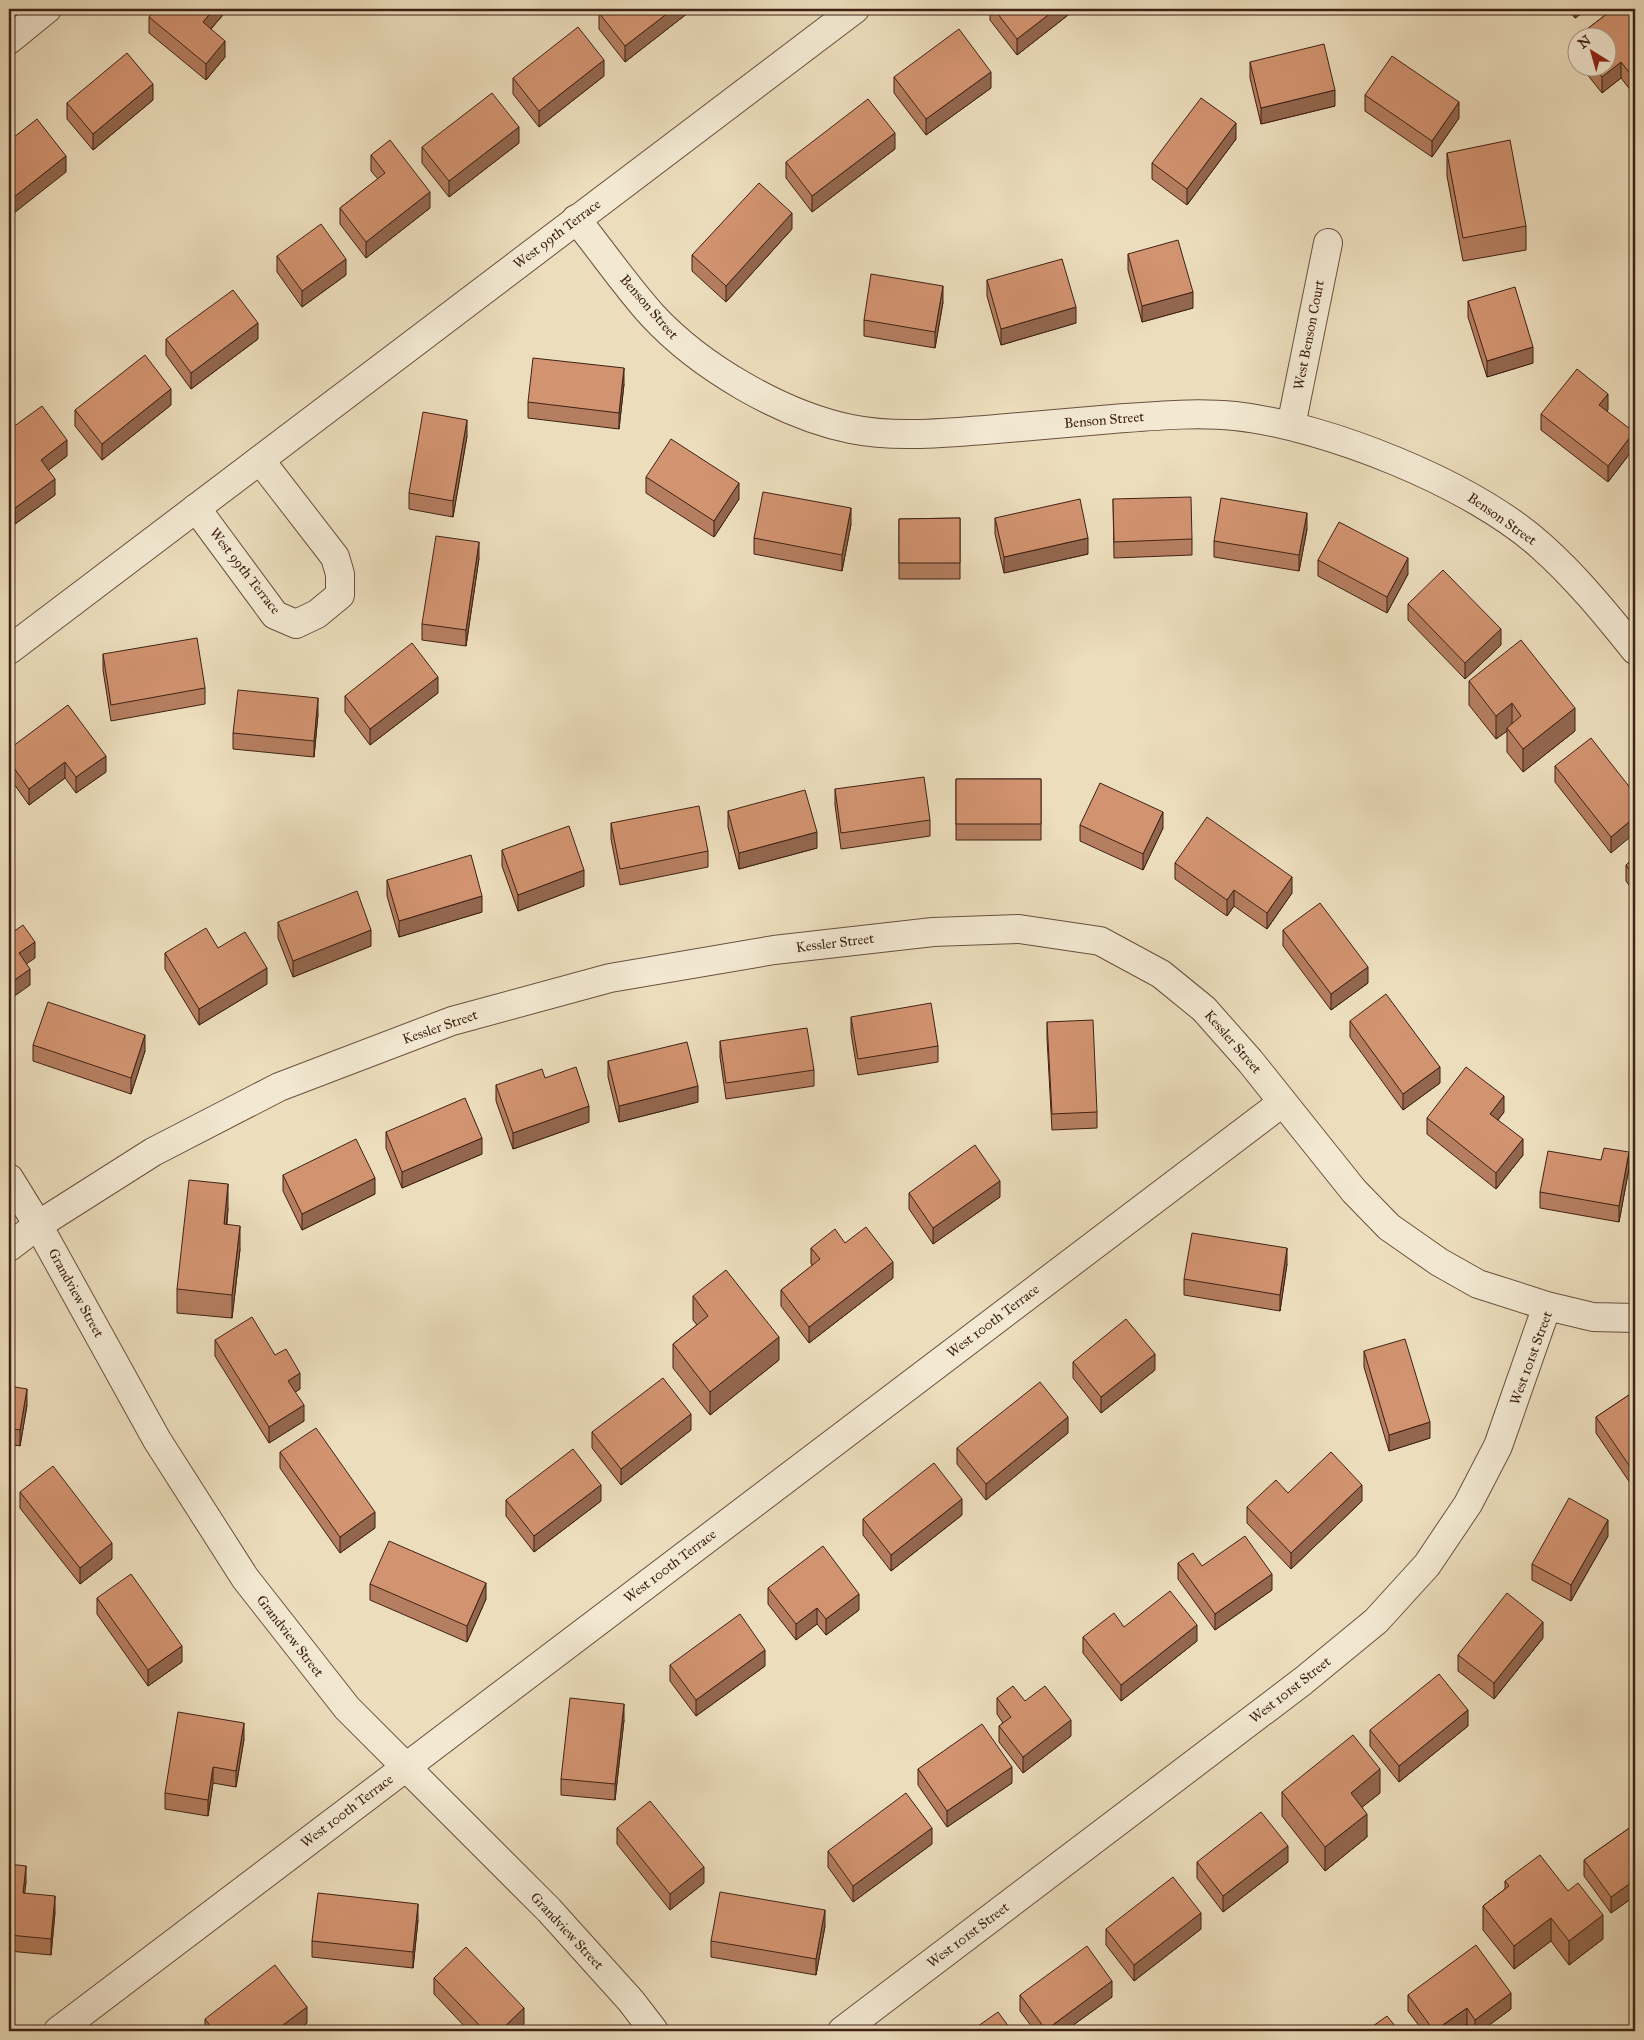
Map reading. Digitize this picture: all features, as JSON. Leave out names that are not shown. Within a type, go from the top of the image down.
[{"type":"street","points":[[9,40],[47,9]]},
{"type":"street","name":"West 99th Terrace","points":[[9,650],[855,9]]},
{"type":"street","name":"Benson Street","points":[[576,219],[651,314],[686,348],[747,388],[791,410],[850,429],[913,436],[1173,414],[1235,416],[1291,426],[1364,449],[1470,495],[1540,545],[1598,604],[1635,650]]},
{"type":"street","name":"West Benson Court","points":[[1291,426],[1328,243]]},
{"type":"street","name":"West 99th Terrace","points":[[196,508],[275,615],[296,624],[317,614],[340,595],[340,574],[335,558],[260,460]]},
{"type":"street","name":"Kessler Street","points":[[9,1247],[38,1225],[154,1152],[279,1086],[452,1021],[610,978],[774,950],[933,932],[1019,929],[1100,941],[1161,974],[1204,1009],[1354,1191],[1389,1227],[1439,1262],[1478,1284],[1547,1306]]},
{"type":"street","name":"West 100th Terrace","points":[[58,2031],[1282,1102]]},
{"type":"street","name":"Grandview Street","points":[[9,1178],[38,1225],[157,1440],[245,1578],[347,1708],[549,1910],[631,2001],[654,2031]]},
{"type":"street","name":"West 101st Street","points":[[842,2031],[1295,1687],[1376,1621],[1427,1565],[1468,1504],[1498,1446],[1547,1306],[1593,1317],[1635,1318]]},
{"type":"building","points":[[156,9],[214,9],[203,22],[225,41],[206,64],[149,17]]},
{"type":"building","points":[[605,9],[673,9],[625,46],[599,13]]},
{"type":"building","points":[[994,9],[1056,9],[1017,39]]},
{"type":"building","points":[[1613,9],[1633,9],[1635,12],[1635,80],[1621,62],[1616,66],[1616,28],[1588,28]]},
{"type":"building","points":[[578,27],[604,60],[539,111],[513,78]]},
{"type":"building","points":[[959,29],[991,72],[926,119],[894,77]]},
{"type":"building","points":[[1324,44],[1335,90],[1261,108],[1250,62]]},
{"type":"building","points":[[127,53],[153,84],[93,134],[67,103]]},
{"type":"building","points":[[1392,56],[1459,102],[1432,141],[1365,95]]},
{"type":"building","points":[[492,93],[519,127],[449,181],[422,147]]},
{"type":"building","points":[[1201,98],[1236,123],[1187,189],[1152,163]]},
{"type":"building","points":[[868,99],[895,133],[812,196],[786,162]]},
{"type":"building","points":[[37,119],[66,156],[9,201],[9,141]]},
{"type":"building","points":[[390,140],[430,192],[366,242],[340,208],[385,173],[371,155]]},
{"type":"building","points":[[1510,140],[1526,226],[1463,238],[1447,153]]},
{"type":"building","points":[[759,183],[792,213],[726,286],[692,255]]},
{"type":"building","points":[[321,224],[346,259],[302,291],[277,256]]},
{"type":"building","points":[[1178,240],[1193,292],[1142,306],[1128,254]]},
{"type":"building","points":[[1062,259],[1076,307],[1001,329],[987,280]]},
{"type":"building","points":[[871,274],[943,286],[935,332],[864,320]]},
{"type":"building","points":[[1515,287],[1533,347],[1487,361],[1468,301]]},
{"type":"building","points":[[233,290],[258,323],[191,373],[166,339]]},
{"type":"building","points":[[145,355],[171,389],[102,444],[75,410]]},
{"type":"building","points":[[533,358],[624,368],[619,413],[528,402]]},
{"type":"building","points":[[1577,369],[1608,394],[1599,405],[1634,432],[1608,466],[1541,414]]},
{"type":"building","points":[[42,406],[67,440],[41,460],[55,479],[15,508],[9,499],[9,430]]},
{"type":"building","points":[[423,412],[467,420],[453,501],[409,493]]},
{"type":"building","points":[[671,439],[739,483],[714,521],[646,477]]},
{"type":"building","points":[[763,492],[851,508],[842,555],[754,538]]},
{"type":"building","points":[[1191,497],[1192,539],[1114,542],[1113,499]]},
{"type":"building","points":[[1221,498],[1307,513],[1299,555],[1214,541]]},
{"type":"building","points":[[1080,499],[1088,538],[1004,557],[995,518]]},
{"type":"building","points":[[960,518],[960,563],[899,563],[899,519]]},
{"type":"building","points":[[1339,522],[1408,558],[1387,597],[1318,560]]},
{"type":"building","points":[[436,536],[479,542],[466,630],[422,624]]},
{"type":"building","points":[[1443,570],[1501,629],[1465,663],[1408,604]]},
{"type":"building","points":[[197,638],[205,688],[111,705],[103,654]]},
{"type":"building","points":[[1521,640],[1575,708],[1523,749],[1507,728],[1521,716],[1512,703],[1496,716],[1469,681]]},
{"type":"building","points":[[412,643],[438,677],[370,729],[345,696]]},
{"type":"building","points":[[238,690],[318,698],[314,741],[233,733]]},
{"type":"building","points":[[68,705],[106,756],[76,777],[65,762],[29,789],[9,761],[9,749]]},
{"type":"building","points":[[1591,738],[1635,794],[1635,817],[1611,837],[1555,766]]},
{"type":"building","points":[[924,777],[930,820],[841,833],[835,789]]},
{"type":"building","points":[[956,779],[1041,779],[1041,824],[956,824]]},
{"type":"building","points":[[1100,783],[1163,812],[1143,854],[1080,825]]},
{"type":"building","points":[[805,790],[817,832],[739,853],[728,811]]},
{"type":"building","points":[[699,806],[708,851],[620,869],[611,823]]},
{"type":"building","points":[[1207,817],[1292,877],[1267,913],[1234,890],[1227,900],[1175,863]]},
{"type":"building","points":[[569,826],[584,870],[518,895],[502,850]]},
{"type":"building","points":[[471,855],[482,896],[399,921],[387,880]]},
{"type":"building","points":[[1635,857],[1635,877],[1626,865]]},
{"type":"building","points":[[357,891],[371,930],[293,961],[278,922]]},
{"type":"building","points":[[1320,903],[1368,967],[1331,994],[1283,930]]},
{"type":"building","points":[[23,925],[35,942],[19,953],[30,969],[9,984],[9,935]]},
{"type":"building","points":[[206,928],[218,948],[245,932],[267,968],[199,1009],[165,953]]},
{"type":"building","points":[[1386,994],[1440,1067],[1403,1094],[1350,1021]]},
{"type":"building","points":[[48,1002],[145,1035],[131,1078],[33,1045]]},
{"type":"building","points":[[931,1003],[938,1046],[858,1059],[851,1017]]},
{"type":"building","points":[[1093,1020],[1097,1112],[1052,1114],[1047,1022]]},
{"type":"building","points":[[807,1028],[814,1070],[726,1083],[720,1041]]},
{"type":"building","points":[[687,1042],[698,1086],[619,1106],[608,1061]]},
{"type":"building","points":[[576,1067],[589,1106],[513,1133],[496,1085],[542,1069],[545,1078]]},
{"type":"building","points":[[1466,1067],[1504,1096],[1490,1114],[1523,1139],[1496,1173],[1427,1118]]},
{"type":"building","points":[[465,1098],[482,1138],[402,1172],[386,1132]]},
{"type":"building","points":[[356,1139],[375,1178],[302,1214],[283,1175]]},
{"type":"building","points":[[975,1145],[1000,1181],[933,1228],[909,1193]]},
{"type":"building","points":[[1604,1148],[1629,1152],[1619,1206],[1540,1192],[1548,1151],[1601,1160]]},
{"type":"building","points":[[189,1180],[228,1184],[224,1224],[240,1226],[232,1295],[177,1289]]},
{"type":"building","points":[[866,1227],[893,1262],[809,1327],[781,1290],[820,1259],[811,1248],[835,1229],[845,1243]]},
{"type":"building","points":[[1192,1233],[1287,1248],[1280,1295],[1184,1279]]},
{"type":"building","points":[[726,1270],[779,1337],[710,1392],[673,1344],[708,1316],[693,1296]]},
{"type":"building","points":[[252,1317],[275,1355],[286,1349],[300,1373],[288,1381],[304,1405],[269,1427],[215,1340]]},
{"type":"building","points":[[1126,1319],[1155,1354],[1101,1397],[1073,1362]]},
{"type":"building","points":[[1405,1339],[1430,1422],[1389,1435],[1364,1351]]},
{"type":"building","points":[[663,1378],[691,1414],[621,1469],[592,1432]]},
{"type":"building","points":[[1040,1382],[1068,1417],[986,1484],[957,1448]]},
{"type":"building","points":[[9,1386],[27,1389],[20,1430],[9,1428]]},
{"type":"building","points":[[1635,1391],[1635,1474],[1596,1417]]},
{"type":"building","points":[[316,1428],[375,1512],[340,1537],[280,1452]]},
{"type":"building","points":[[573,1449],[601,1485],[534,1536],[506,1500]]},
{"type":"building","points":[[1331,1452],[1362,1485],[1291,1553],[1247,1507],[1276,1480],[1288,1493]]},
{"type":"building","points":[[934,1463],[962,1499],[891,1555],[863,1519]]},
{"type":"building","points":[[53,1466],[112,1543],[80,1568],[20,1492]]},
{"type":"building","points":[[1569,1498],[1608,1520],[1571,1585],[1532,1564]]},
{"type":"building","points":[[1245,1536],[1272,1574],[1215,1614],[1178,1563],[1193,1553],[1202,1566]]},
{"type":"building","points":[[389,1541],[486,1583],[467,1626],[370,1584]]},
{"type":"building","points":[[823,1546],[859,1594],[826,1619],[817,1608],[796,1624],[768,1588]]},
{"type":"building","points":[[131,1574],[182,1646],[148,1670],[97,1598]]},
{"type":"building","points":[[1170,1591],[1197,1625],[1121,1685],[1083,1637],[1114,1613],[1124,1627]]},
{"type":"building","points":[[1507,1593],[1543,1622],[1494,1683],[1458,1655]]},
{"type":"building","points":[[740,1614],[765,1650],[696,1700],[670,1665]]},
{"type":"building","points":[[1439,1674],[1468,1710],[1399,1766],[1370,1730]]},
{"type":"building","points":[[1013,1686],[1025,1701],[1045,1686],[1071,1720],[1023,1757],[999,1726],[1011,1717],[997,1698]]},
{"type":"building","points":[[570,1698],[624,1704],[615,1784],[561,1779]]},
{"type":"building","points":[[178,1712],[244,1723],[236,1771],[213,1767],[208,1800],[165,1793]]},
{"type":"building","points":[[982,1724],[1012,1767],[947,1811],[918,1769]]},
{"type":"building","points":[[1353,1735],[1380,1769],[1351,1793],[1367,1814],[1325,1847],[1282,1792]]},
{"type":"building","points":[[906,1793],[932,1828],[853,1886],[828,1851]]},
{"type":"building","points":[[650,1801],[704,1867],[670,1894],[617,1828]]},
{"type":"building","points":[[1261,1812],[1288,1846],[1223,1896],[1197,1862]]},
{"type":"building","points":[[1635,1824],[1635,1880],[1611,1897],[1584,1860]]},
{"type":"building","points":[[1540,1855],[1568,1891],[1578,1883],[1603,1915],[1569,1941],[1551,1918],[1514,1946],[1483,1906],[1509,1886],[1505,1881]]},
{"type":"building","points":[[9,1864],[26,1866],[23,1893],[55,1896],[51,1939],[9,1935]]},
{"type":"building","points":[[1173,1877],[1201,1913],[1134,1965],[1106,1929]]},
{"type":"building","points":[[720,1892],[825,1910],[816,1959],[711,1941]]},
{"type":"building","points":[[318,1893],[418,1904],[413,1952],[312,1941]]},
{"type":"building","points":[[1476,1945],[1511,1993],[1475,2020],[1467,2008],[1434,2031],[1408,1995]]},
{"type":"building","points":[[1087,1946],[1112,1981],[1046,2030],[1020,1995]]},
{"type":"building","points":[[466,1947],[524,2008],[500,2031],[485,2031],[434,1978]]},
{"type":"building","points":[[275,1965],[307,2007],[275,2031],[214,2031],[205,2019]]},
{"type":"building","points":[[998,2012],[1012,2031],[971,2031]]},
{"type":"building","points":[[1387,2016],[1399,2031],[1366,2031]]}]
